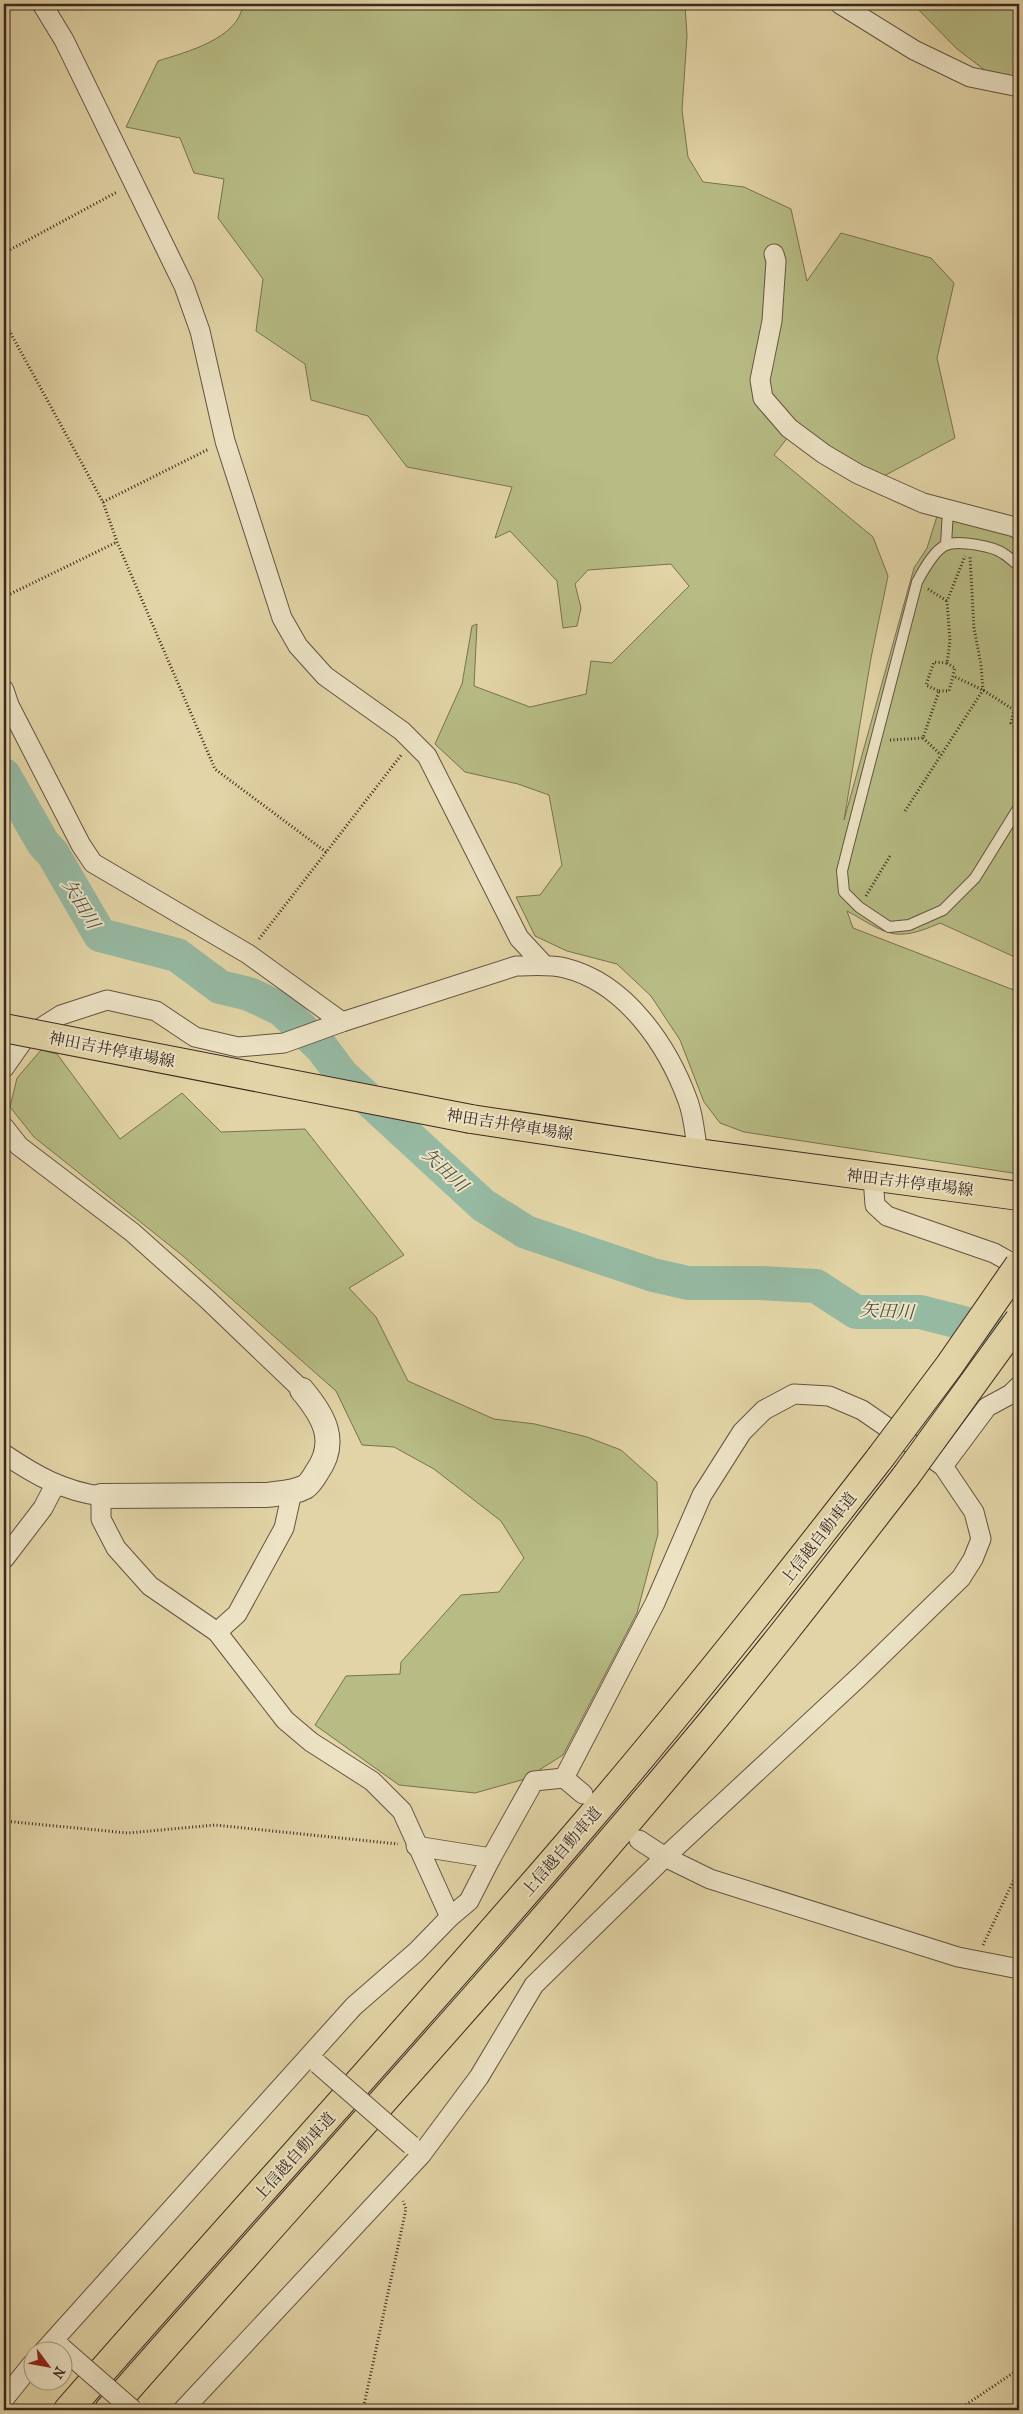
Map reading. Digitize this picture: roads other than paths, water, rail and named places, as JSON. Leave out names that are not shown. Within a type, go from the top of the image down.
[{"type":"main road","name":"神田吉井停車場線","points":[[4,1028],[471,1119],[698,1154],[1019,1196]]},
{"type":"main road","name":"上信越自動車道","points":[[68,2410],[446,1984],[590,1818],[738,1639],[880,1458],[949,1366],[1019,1266]]},
{"type":"main road","name":"上信越自動車道","points":[[109,2410],[470,2004],[610,1843],[762,1660],[906,1476],[1019,1320]]},
{"type":"street","points":[[42,4],[68,49],[184,286],[200,331],[225,441],[282,618],[298,646],[326,676],[413,740],[427,756],[519,938],[530,953],[544,965]]},
{"type":"street","points":[[840,4],[914,50],[970,77],[1019,87]]},
{"type":"street","points":[[774,254],[776,261],[772,321],[760,380],[763,398],[789,428],[858,474],[923,503],[1015,527],[1019,530]]},
{"type":"street","points":[[4,690],[9,705],[81,846],[93,863],[248,954],[342,1022]]},
{"type":"street","points":[[4,1068],[25,1038],[61,1015],[107,1000],[156,1010],[195,1037],[238,1047],[284,1044],[342,1022],[492,972],[516,966],[544,965],[565,968],[586,975],[624,1000],[642,1019],[660,1042],[688,1102],[698,1154]]},
{"type":"street","points":[[4,1127],[19,1146],[138,1237],[207,1299],[302,1390],[320,1412],[328,1435],[325,1461],[307,1486],[292,1492],[268,1495],[101,1496],[79,1493],[55,1485],[4,1454]]},
{"type":"street","points":[[873,1177],[875,1205],[887,1216],[994,1253],[1019,1266]]},
{"type":"street","points":[[943,1466],[987,1407],[1011,1394],[1019,1386]]},
{"type":"street","points":[[183,2410],[396,2181],[416,2150],[479,2077],[534,1985],[665,1857],[860,1676],[961,1578],[973,1559],[981,1539],[974,1512],[943,1466],[862,1410],[829,1396],[794,1394],[764,1410],[742,1432],[702,1495],[655,1603],[564,1778]]},
{"type":"street","points":[[4,1559],[42,1508],[55,1485]]},
{"type":"street","points":[[217,1632],[237,1614],[284,1528],[292,1492]]},
{"type":"street","points":[[101,1496],[101,1519],[116,1548],[150,1586],[217,1632],[284,1720],[311,1742],[372,1780],[402,1811],[416,1846],[450,1917]]},
{"type":"street","points":[[57,2342],[312,2060],[354,2006],[416,1952],[450,1917],[469,1901],[534,1781],[564,1778],[583,1794]]},
{"type":"street","points":[[639,1840],[665,1857],[710,1879],[976,1961],[1019,1969]]},
{"type":"street","points":[[416,1846],[491,1858]]},
{"type":"street","points":[[312,2060],[416,2150]]},
{"type":"street","points":[[72,2363],[133,2410]]},
{"type":"street","points":[[4,2400],[22,2377]]},
{"type":"lane","points":[[946,545],[948,510]]},
{"type":"lane","points":[[1019,566],[1003,552],[970,544],[946,545],[926,564],[917,582],[874,741],[842,871],[844,892],[859,907],[889,927],[910,925],[942,910],[975,878],[1019,806]]},
{"type":"waterway","name":"矢田川","points":[[4,775],[43,843],[53,854],[100,935],[177,955],[220,987],[249,994],[281,1009],[322,1048],[342,1075],[483,1205],[526,1232],[653,1275],[688,1283],[760,1283],[816,1286],[856,1312],[920,1312],[1019,1337]]}]
